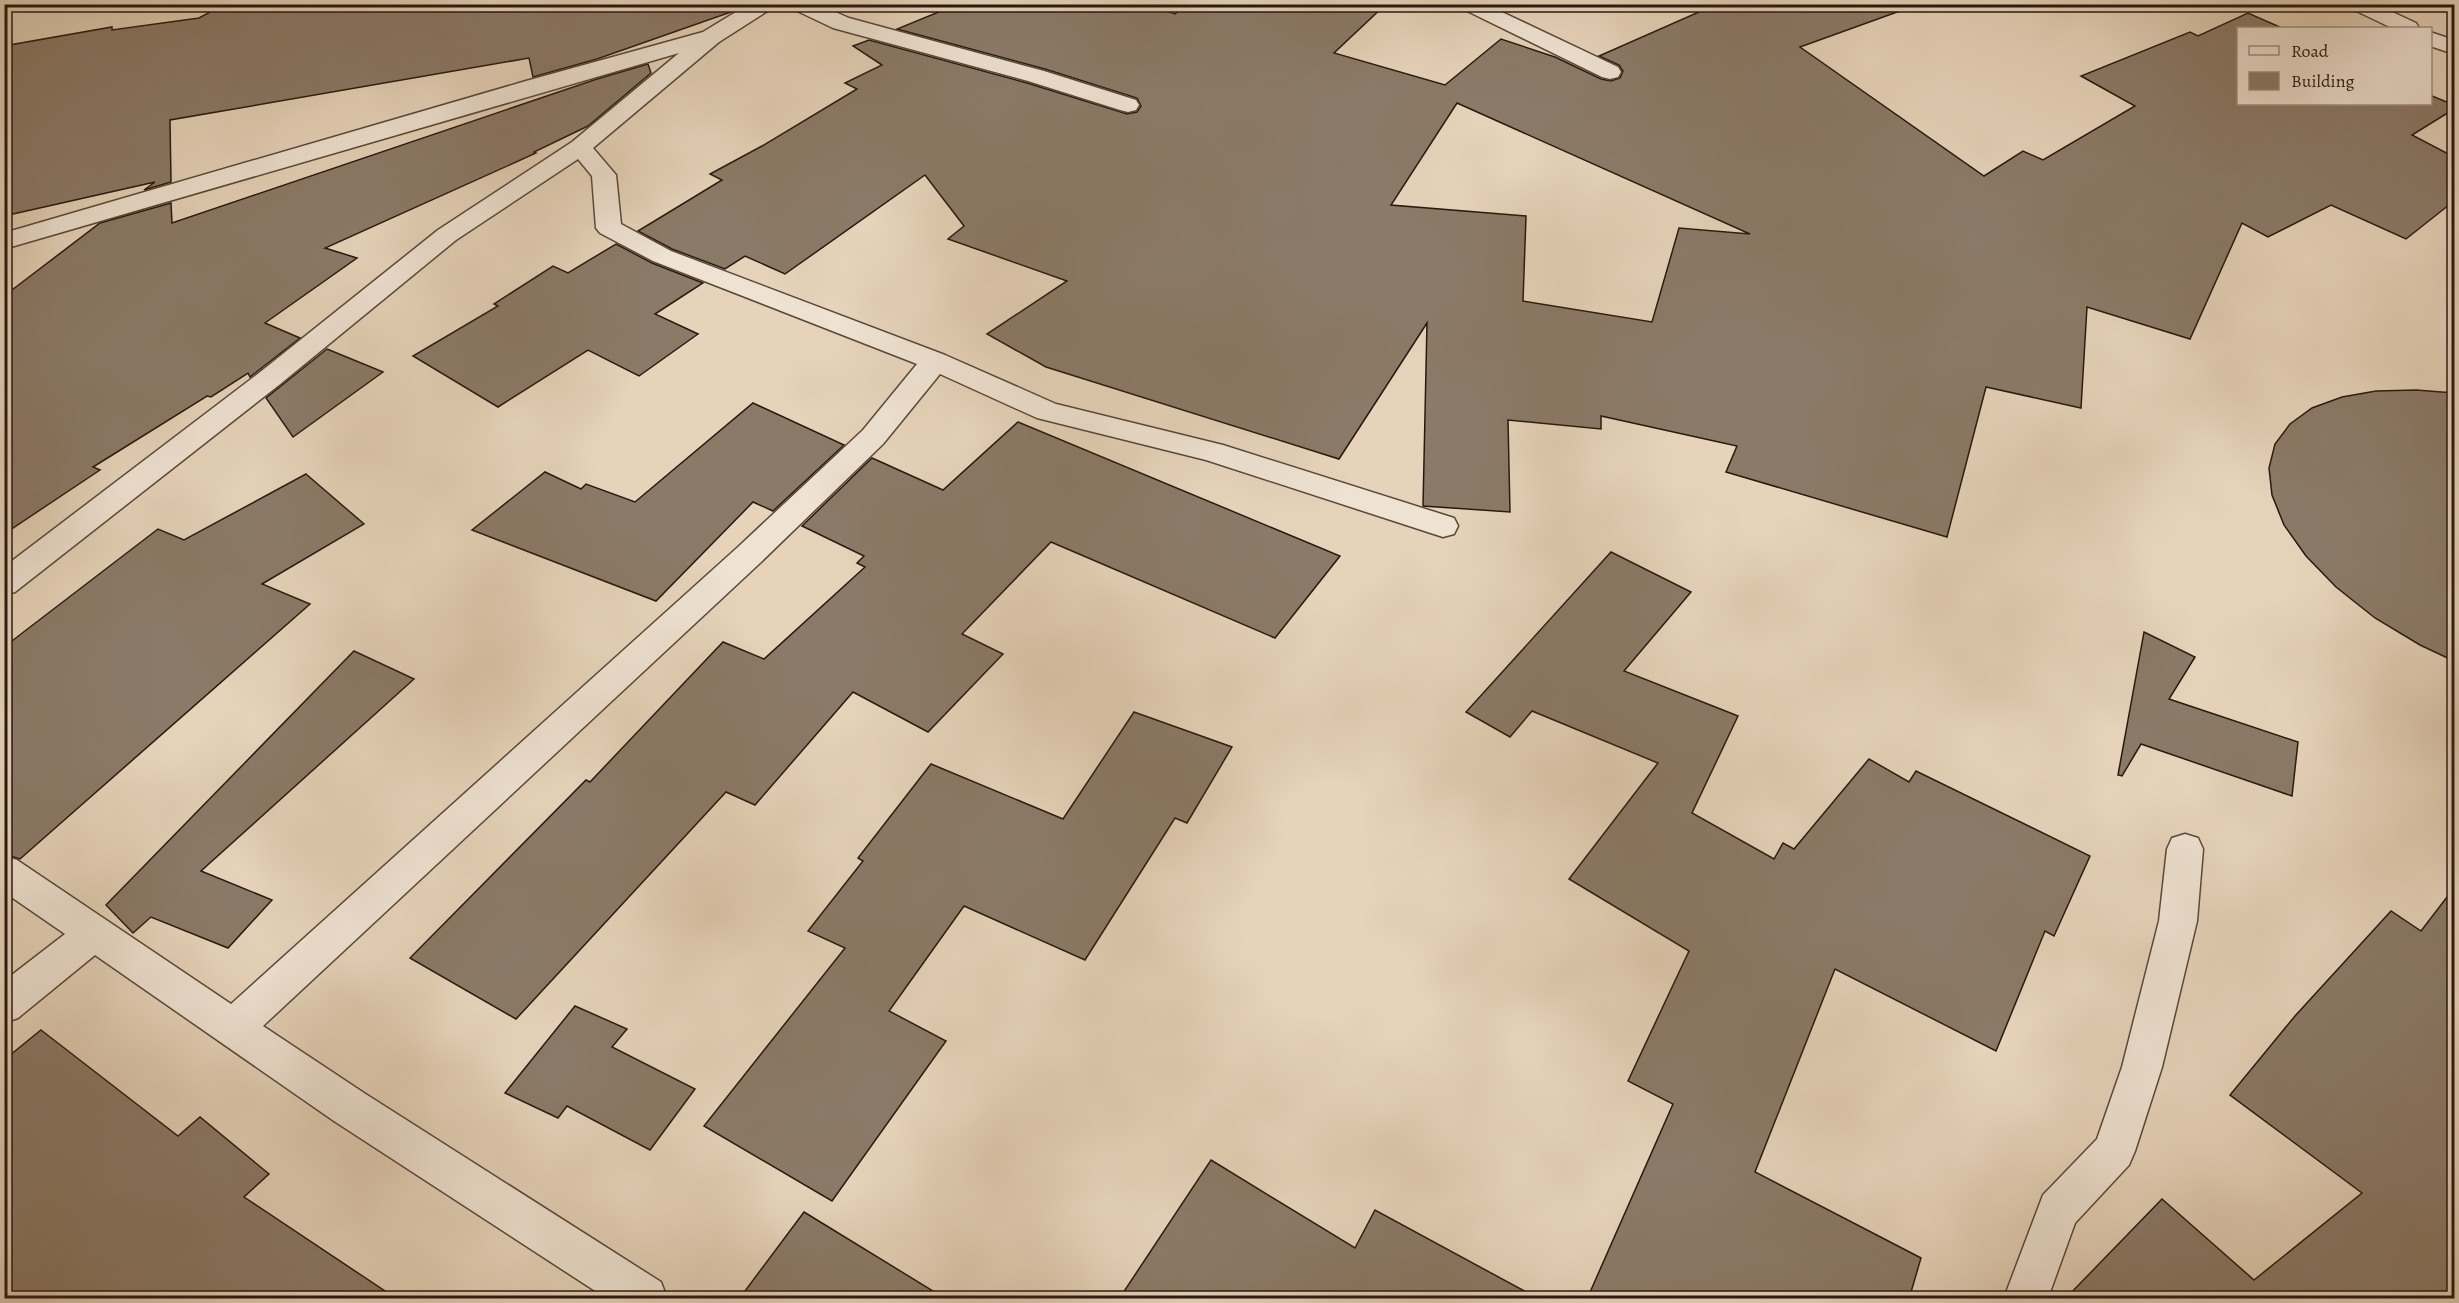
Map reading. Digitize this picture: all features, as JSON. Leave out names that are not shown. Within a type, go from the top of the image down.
[{"type":"street","points":[[4,584],[269,379],[447,235],[580,147],[711,38],[765,4]]},
{"type":"street","points":[[798,4],[841,23],[1036,76],[1128,105]]},
{"type":"street","points":[[1468,4],[1610,72]]},
{"type":"street","points":[[2357,4],[2406,27]]},
{"type":"street","points":[[4,241],[511,93],[711,38]]},
{"type":"street","points":[[2432,39],[2454,48]]},
{"type":"street","points":[[580,147],[604,175],[609,228],[662,256],[935,361],[1047,411],[1213,452],[1443,526]]},
{"type":"street","points":[[233,1028],[757,547],[873,437],[935,361]]},
{"type":"street","points":[[2026,1299],[2058,1210],[2114,1151],[2142,1067],[2178,921],[2185,849]]},
{"type":"street","points":[[4,871],[349,1107],[638,1297]]},
{"type":"street","points":[[4,1005],[94,933]]},
{"type":"building","points":[[225,4],[730,4],[731,12],[597,59],[533,77],[529,58],[170,120],[171,182],[144,190],[155,182],[4,216],[4,46],[112,27],[112,30],[199,18]]},
{"type":"building","points":[[958,4],[1148,4],[1175,14],[1187,4],[1386,4],[1334,53],[1445,85],[1501,39],[1555,57],[1601,79],[1611,81],[1620,78],[1623,71],[1619,65],[1599,56],[1717,4],[1899,4],[1900,11],[1800,47],[1984,176],[2023,151],[2043,160],[2135,106],[2081,76],[2190,32],[2198,36],[2248,13],[2280,27],[2237,27],[2237,105],[2432,105],[2432,96],[2454,105],[2454,109],[2412,135],[2454,157],[2454,201],[2406,239],[2331,205],[2268,237],[2242,223],[2190,339],[2087,307],[2081,408],[1986,387],[1947,537],[1726,472],[1737,446],[1601,416],[1601,429],[1508,420],[1510,512],[1423,506],[1427,323],[1339,459],[1046,367],[987,334],[1067,281],[948,239],[964,226],[925,175],[785,274],[745,256],[725,269],[672,249],[638,231],[722,180],[710,174],[857,89],[845,83],[882,65],[853,46],[869,40],[1027,83],[1127,114],[1137,112],[1141,106],[1137,98],[1045,69],[897,29]],"holes":[[[1457,103],[1750,234],[1679,228],[1652,322],[1523,301],[1526,216],[1391,205]]]},
{"type":"building","points":[[648,64],[651,73],[588,126],[534,152],[536,153],[325,248],[357,258],[265,323],[300,338],[250,377],[248,373],[211,397],[207,396],[93,467],[100,470],[4,534],[4,296],[100,223],[171,203],[172,223],[597,79]]},
{"type":"building","points":[[616,244],[652,263],[703,283],[655,314],[698,334],[639,376],[588,350],[498,407],[413,356],[498,306],[494,304],[553,266],[568,273]]},
{"type":"building","points":[[327,349],[383,372],[293,437],[266,398]]},
{"type":"building","points":[[2416,390],[2454,393],[2454,661],[2420,645],[2375,618],[2336,587],[2306,556],[2284,525],[2272,495],[2269,468],[2275,444],[2290,424],[2312,408],[2342,397],[2376,391]]},
{"type":"building","points":[[753,403],[844,445],[773,511],[753,502],[656,601],[472,530],[545,472],[581,489],[586,484],[635,502]]},
{"type":"building","points":[[1018,422],[1340,556],[1275,638],[1051,542],[962,634],[1003,654],[928,732],[853,692],[755,805],[726,792],[516,1019],[410,958],[586,780],[590,782],[723,642],[764,659],[865,567],[857,563],[864,556],[802,526],[872,458],[943,490]]},
{"type":"building","points":[[306,474],[364,524],[262,584],[310,604],[20,859],[4,854],[4,647],[158,529],[184,540]]},
{"type":"building","points":[[1611,552],[1691,592],[1624,671],[1738,716],[1692,813],[1774,859],[1783,843],[1794,849],[1869,759],[1909,782],[1916,771],[2090,856],[2054,936],[2045,931],[1996,1051],[1835,969],[1755,1172],[1921,1258],[1909,1299],[1587,1299],[1673,1104],[1628,1081],[1689,951],[1569,879],[1658,763],[1532,711],[1510,737],[1466,712]]},
{"type":"building","points":[[2144,632],[2195,657],[2169,699],[2298,742],[2292,796],[2141,744],[2122,776],[2118,775]]},
{"type":"building","points":[[354,651],[414,679],[201,871],[272,900],[228,948],[151,917],[133,933],[106,905]]},
{"type":"building","points":[[1134,712],[1232,747],[1187,823],[1175,818],[1085,960],[964,906],[889,1011],[946,1041],[832,1201],[704,1126],[845,948],[808,931],[863,861],[858,858],[931,764],[1063,819]]},
{"type":"building","points":[[2454,888],[2454,1299],[2065,1299],[2162,1199],[2254,1280],[2362,1193],[2230,1095],[2295,1016],[2391,911],[2421,931]]},
{"type":"building","points":[[575,1006],[627,1029],[612,1047],[695,1089],[650,1150],[567,1106],[558,1118],[505,1093]]},
{"type":"building","points":[[41,1030],[178,1136],[200,1117],[269,1174],[244,1197],[397,1299],[4,1299],[4,1060]]},
{"type":"building","points":[[1211,1160],[1355,1248],[1375,1210],[1539,1299],[1119,1299]]},
{"type":"building","points":[[804,1212],[946,1299],[739,1299]]}]
